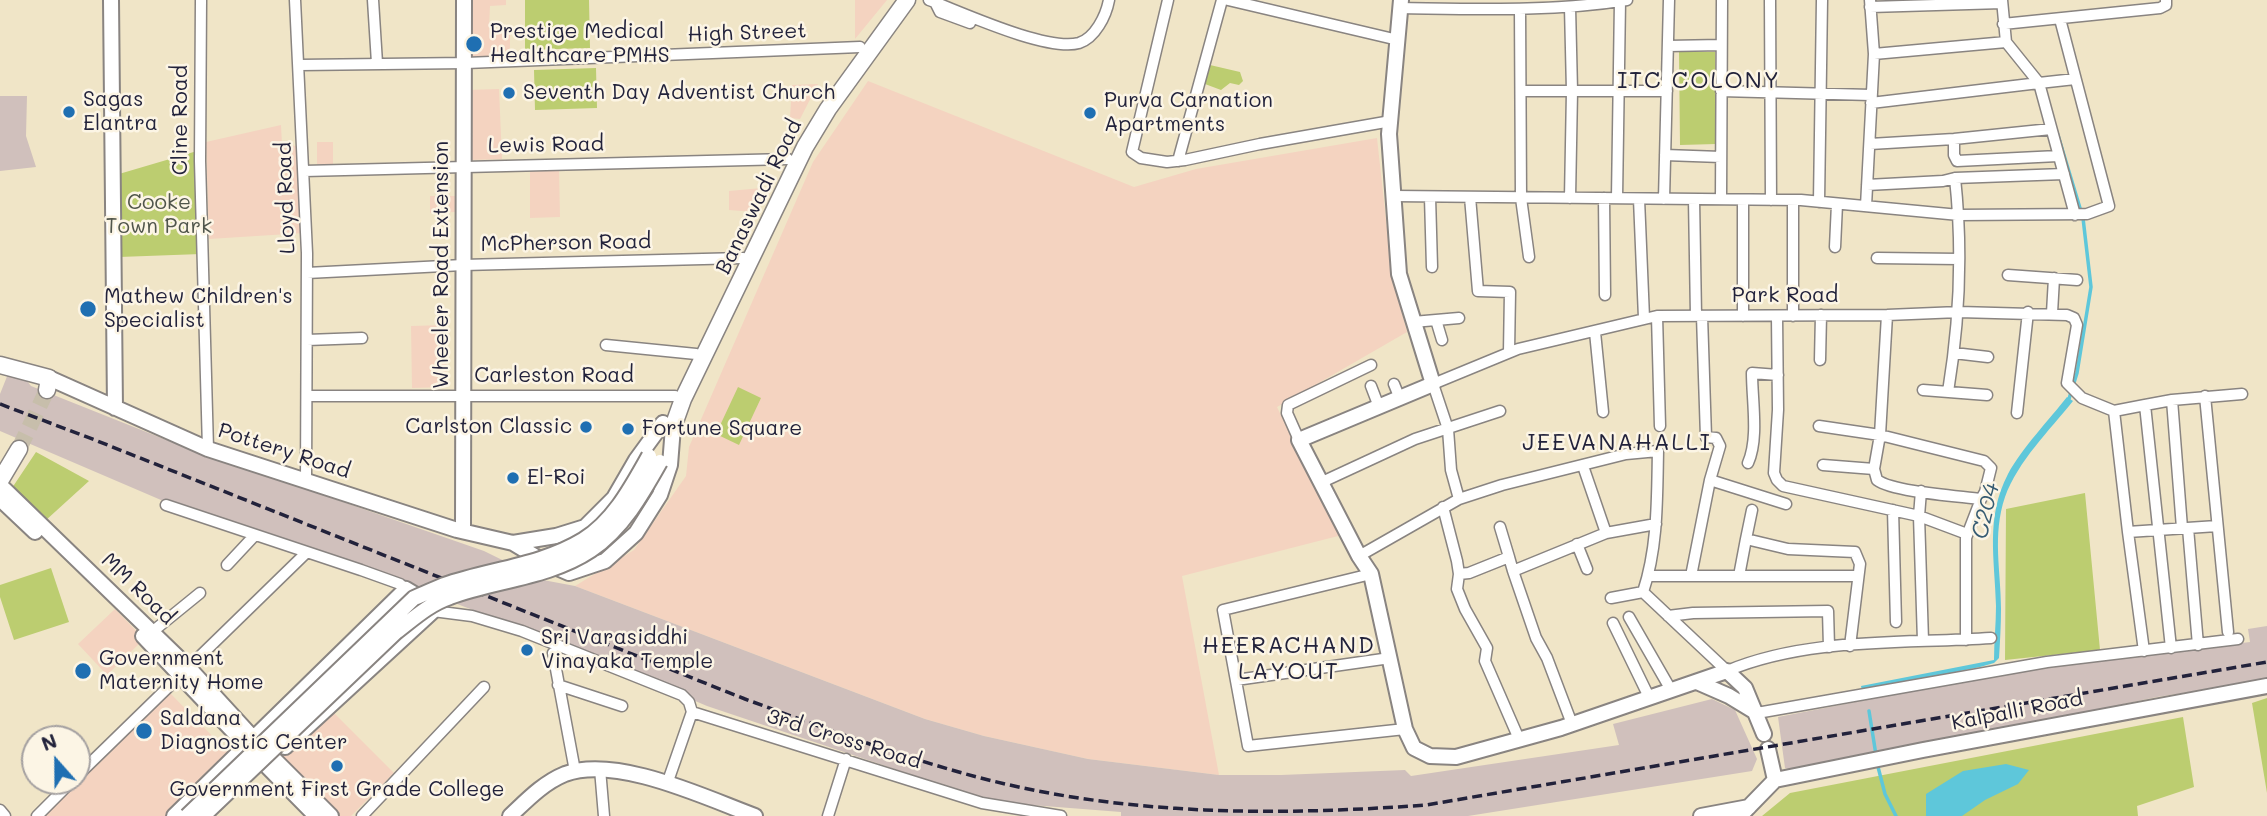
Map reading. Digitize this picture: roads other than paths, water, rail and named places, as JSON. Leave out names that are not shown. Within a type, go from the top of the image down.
[{"type":"main road","name":"Banaswadi Road","points":[[668,425],[675,396],[788,159],[815,113],[896,0]]},
{"type":"main road","name":"Banaswadi Road","points":[[668,425],[805,147],[828,109],[906,0]]},
{"type":"main road","points":[[0,365],[48,384]]},
{"type":"main road","points":[[0,483],[19,449]]},
{"type":"street","points":[[111,0],[115,408]]},
{"type":"street","name":"Cline Road","points":[[201,0],[200,161],[208,449]]},
{"type":"street","name":"Lloyd Road","points":[[295,0],[300,65],[307,273],[306,480]]},
{"type":"street","points":[[373,0],[377,63]]},
{"type":"street","name":"Wheeler Road Extension","points":[[463,531],[464,0]]},
{"type":"street","points":[[932,1],[1045,42],[1062,45],[1077,43],[1091,36],[1109,0]]},
{"type":"street","points":[[1168,0],[1132,152],[1141,158],[1178,161],[1391,121]]},
{"type":"street","points":[[1178,161],[1225,0],[1398,40]]},
{"type":"street","points":[[1664,199],[1669,0]]},
{"type":"street","points":[[1721,200],[1722,0]]},
{"type":"street","points":[[1770,0],[1771,200]]},
{"type":"street","points":[[1819,202],[1822,0]]},
{"type":"street","points":[[2003,24],[2160,8],[2166,5],[2166,0]]},
{"type":"street","points":[[932,1],[940,12],[970,23]]},
{"type":"street","points":[[1460,499],[1451,470],[1448,429],[1399,274],[1390,134],[1401,4],[1520,9],[1623,1],[1618,91],[1617,198]]},
{"type":"street","points":[[1866,206],[1874,54],[1870,4],[2002,1],[2006,42],[2039,83],[2064,174],[2080,215]]},
{"type":"street","points":[[1570,6],[1570,198]]},
{"type":"street","points":[[1520,9],[1521,198],[1529,257]]},
{"type":"street","points":[[1394,196],[1793,200],[1959,215],[2080,215],[2109,206],[2060,19]]},
{"type":"street","points":[[1874,54],[2006,42]]},
{"type":"street","points":[[1668,46],[1721,45]]},
{"type":"street","name":"High Street","points":[[300,65],[463,63],[860,47]]},
{"type":"street","points":[[1721,91],[1821,94],[1871,99],[2075,79]]},
{"type":"street","points":[[1521,91],[1667,91]]},
{"type":"street","points":[[1870,144],[2051,129]]},
{"type":"street","points":[[1954,139],[1954,155],[1957,160],[2059,156]]},
{"type":"street","points":[[1665,155],[1721,157]]},
{"type":"street","name":"Lewis Road","points":[[304,171],[788,159]]},
{"type":"street","points":[[1867,185],[2064,174]]},
{"type":"street","points":[[1948,392],[1959,312],[1959,215],[1955,178]]},
{"type":"street","points":[[1430,197],[1432,267]]},
{"type":"street","points":[[1470,197],[1478,291],[1510,292],[1509,352]]},
{"type":"street","points":[[1604,198],[1605,295]]},
{"type":"street","points":[[1639,199],[1644,318]]},
{"type":"street","points":[[1691,576],[1710,480],[1720,446],[1716,438],[1706,437],[1694,199]]},
{"type":"street","points":[[1743,200],[1743,316]]},
{"type":"street","points":[[1793,200],[1793,316]]},
{"type":"street","points":[[1835,247],[1837,204]]},
{"type":"street","name":"McPherson Road","points":[[307,273],[463,265],[743,258]]},
{"type":"street","points":[[1877,258],[1959,259]]},
{"type":"street","points":[[2008,275],[2077,280]]},
{"type":"street","points":[[2054,278],[2052,313],[2071,316],[2076,321],[2077,330],[2066,379],[2069,387],[2082,398],[2114,411],[2172,400],[2242,394]]},
{"type":"street","points":[[2017,412],[2028,312]]},
{"type":"street","name":"Park Road","points":[[1433,384],[1509,352],[1657,316],[2052,313]]},
{"type":"street","points":[[1820,360],[1821,315]]},
{"type":"street","points":[[1887,315],[1880,435],[1874,470],[1877,480],[1882,484],[1981,499]]},
{"type":"street","points":[[1657,316],[1661,426]]},
{"type":"street","points":[[1777,316],[1779,410],[1774,466],[1777,480],[1783,486],[1919,516],[1967,534]]},
{"type":"street","points":[[1413,322],[1459,318]]},
{"type":"street","points":[[1436,320],[1442,340]]},
{"type":"street","points":[[1595,332],[1603,412]]},
{"type":"street","points":[[307,340],[362,338]]},
{"type":"street","points":[[606,345],[696,354]]},
{"type":"street","points":[[1954,353],[1988,357]]},
{"type":"street","points":[[1371,366],[1289,405],[1287,413],[1320,483],[1371,574],[1405,729],[1414,748],[1430,756],[1456,757],[1572,724],[1764,659],[1829,647],[1991,638]]},
{"type":"street","points":[[1748,463],[1754,438],[1752,373],[1778,375]]},
{"type":"street","name":"Pottery Road","points":[[48,384],[115,408],[208,449],[463,531],[513,543],[569,573],[605,561],[636,533],[660,495],[670,465],[668,425]]},
{"type":"street","points":[[1394,384],[1400,399]]},
{"type":"street","points":[[1299,440],[1433,384]]},
{"type":"street","points":[[1371,386],[1379,407]]},
{"type":"street","points":[[1923,390],[1987,394]]},
{"type":"street","name":"Carleston Road","points":[[307,396],[675,396]]},
{"type":"street","points":[[2205,396],[2228,632]]},
{"type":"street","points":[[2172,400],[2198,645]]},
{"type":"street","points":[[2145,405],[2171,648]]},
{"type":"street","points":[[1320,483],[1415,439],[1500,411]]},
{"type":"street","points":[[2114,411],[2144,651]]},
{"type":"street","points":[[203,816],[396,632],[422,611],[448,597],[552,569],[591,550],[617,527],[637,502],[668,425]]},
{"type":"street","name":"Pottery Road","points":[[513,543],[556,536],[585,527],[614,498],[636,460],[668,425]]},
{"type":"street","points":[[1819,426],[1880,435],[1984,461],[1991,468],[1985,492],[1967,534],[1966,640]]},
{"type":"street","points":[[1359,556],[1460,499],[1502,485],[1626,454],[1658,452],[1656,524],[1643,592]]},
{"type":"street","points":[[187,816],[414,598],[444,585],[548,557],[584,539],[608,518],[655,459]]},
{"type":"street","points":[[1823,465],[1874,470]]},
{"type":"street","points":[[1583,466],[1606,533]]},
{"type":"street","points":[[1710,480],[1786,503]]},
{"type":"street","points":[[1770,498],[1777,480]]},
{"type":"street","name":"MM Road","points":[[0,483],[152,632],[250,743],[331,816]]},
{"type":"street","points":[[1922,491],[1919,516],[1923,641]]},
{"type":"street","name":"MM Road","points":[[0,499],[184,671]]},
{"type":"street","points":[[166,505],[400,584],[426,601],[433,611],[472,616],[522,631],[682,695],[689,702],[692,712],[667,784]]},
{"type":"street","points":[[1443,507],[1459,574],[1457,589],[1465,610],[1487,648],[1485,662],[1519,739]]},
{"type":"street","points":[[1739,576],[1752,510]]},
{"type":"street","points":[[1893,510],[1896,622]]},
{"type":"street","points":[[1513,571],[1606,533],[1656,524]]},
{"type":"street","points":[[2128,532],[2217,526]]},
{"type":"street","points":[[1500,527],[1536,638],[1547,658],[1572,724]]},
{"type":"street","points":[[227,565],[256,535]]},
{"type":"street","points":[[1746,539],[1788,549],[1855,552],[1860,564],[1850,646]]},
{"type":"street","points":[[1577,544],[1587,569]]},
{"type":"street","points":[[91,762],[306,553]]},
{"type":"street","points":[[1459,574],[1469,573],[1509,557]]},
{"type":"street","points":[[1371,574],[1223,610],[1248,746],[1405,729]]},
{"type":"street","points":[[1648,576],[1858,576]]},
{"type":"street","points":[[174,816],[406,589]]},
{"type":"street","points":[[1611,598],[1643,592]]},
{"type":"street","points":[[1643,592],[1745,688],[1764,734]]},
{"type":"street","points":[[152,632],[200,593]]},
{"type":"street","points":[[213,816],[433,611]]},
{"type":"street","points":[[1668,616],[1693,613],[1828,611],[1829,647]]},
{"type":"street","points":[[1629,617],[1671,690]]},
{"type":"street","points":[[1613,623],[1649,697]]},
{"type":"street","points":[[1696,682],[1731,697],[1757,713],[2047,662],[2238,639]]},
{"type":"street","points":[[553,653],[575,772]]},
{"type":"street","points":[[1237,680],[1390,658]]},
{"type":"street","points":[[558,685],[622,706]]},
{"type":"street","name":"Kalpalli Road","points":[[1775,780],[2267,686]]},
{"type":"street","points":[[362,816],[484,687]]},
{"type":"street","name":"3rd Cross Road","points":[[692,712],[982,803],[1061,816]]},
{"type":"street","points":[[1701,816],[1745,811],[1775,780],[1768,749]]},
{"type":"street","points":[[828,816],[846,759]]},
{"type":"street","name":"MM Road","points":[[269,762],[316,816]]},
{"type":"street","points":[[600,769],[604,816]]},
{"type":"street","points":[[510,816],[539,789],[556,779],[575,772],[600,769],[629,773],[667,784],[755,816]]},
{"type":"street","points":[[37,816],[58,795]]},
{"type":"street","points":[[0,810],[5,816]]},
{"type":"water","points":[[2067,397],[2073,401],[2018,471],[2001,511],[1998,539],[2001,609],[1999,658],[1994,663],[1980,667],[1862,691],[1861,686],[1994,660],[1996,606],[1993,539],[1996,507],[2014,464]]},
{"type":"water","points":[[2006,764],[2029,770],[2018,784],[1985,800],[1962,816],[1926,816],[1926,794],[1963,771]]},
{"type":"waterway","name":"C204","points":[[2057,132],[2083,218],[2091,287],[2077,373],[2068,402]]},
{"type":"waterway","name":"C204","points":[[1869,711],[1876,755]]},
{"type":"waterway","name":"C204","points":[[1877,763],[1885,794],[1896,816]]},
{"type":"tunnel","points":[[19,449],[47,390]]},
{"type":"railway","points":[[0,404],[745,699],[860,741],[947,769],[1032,790],[1144,806],[1200,810],[1313,811],[1426,805],[2267,662]]},
{"type":"place","name":"Prestige Medical Healthcare PMHS","points":[[474,44]]},
{"type":"place","name":"Seventh Day Adventist Church","points":[[509,93]]},
{"type":"place","name":"Sagas Elantra","points":[[69,112]]},
{"type":"place","name":"Purva Carnation Apartments","points":[[1090,113]]},
{"type":"place","name":"Mathew Children's Specialist","points":[[88,309]]},
{"type":"place","name":"Carlston Classic","points":[[586,427]]},
{"type":"place","name":"Fortune Square","points":[[628,429]]},
{"type":"place","name":"El-Roi","points":[[513,478]]},
{"type":"place","name":"Sri Varasiddhi Vinayaka Temple","points":[[527,650]]},
{"type":"place","name":"Government Maternity Home","points":[[83,671]]},
{"type":"place","name":"Saldana Diagnostic Center","points":[[144,731]]},
{"type":"place","name":"Government First Grade College","points":[[337,766]]},
{"type":"district","name":"ITC COLONY","points":[[1699,81]]},
{"type":"district","name":"JEEVANAHALLI","points":[[1617,443]]},
{"type":"district","name":"HEERACHAND LAYOUT","points":[[1289,659]]},
{"type":"park label","name":"Cooke Town Park","points":[[159,215]]}]
